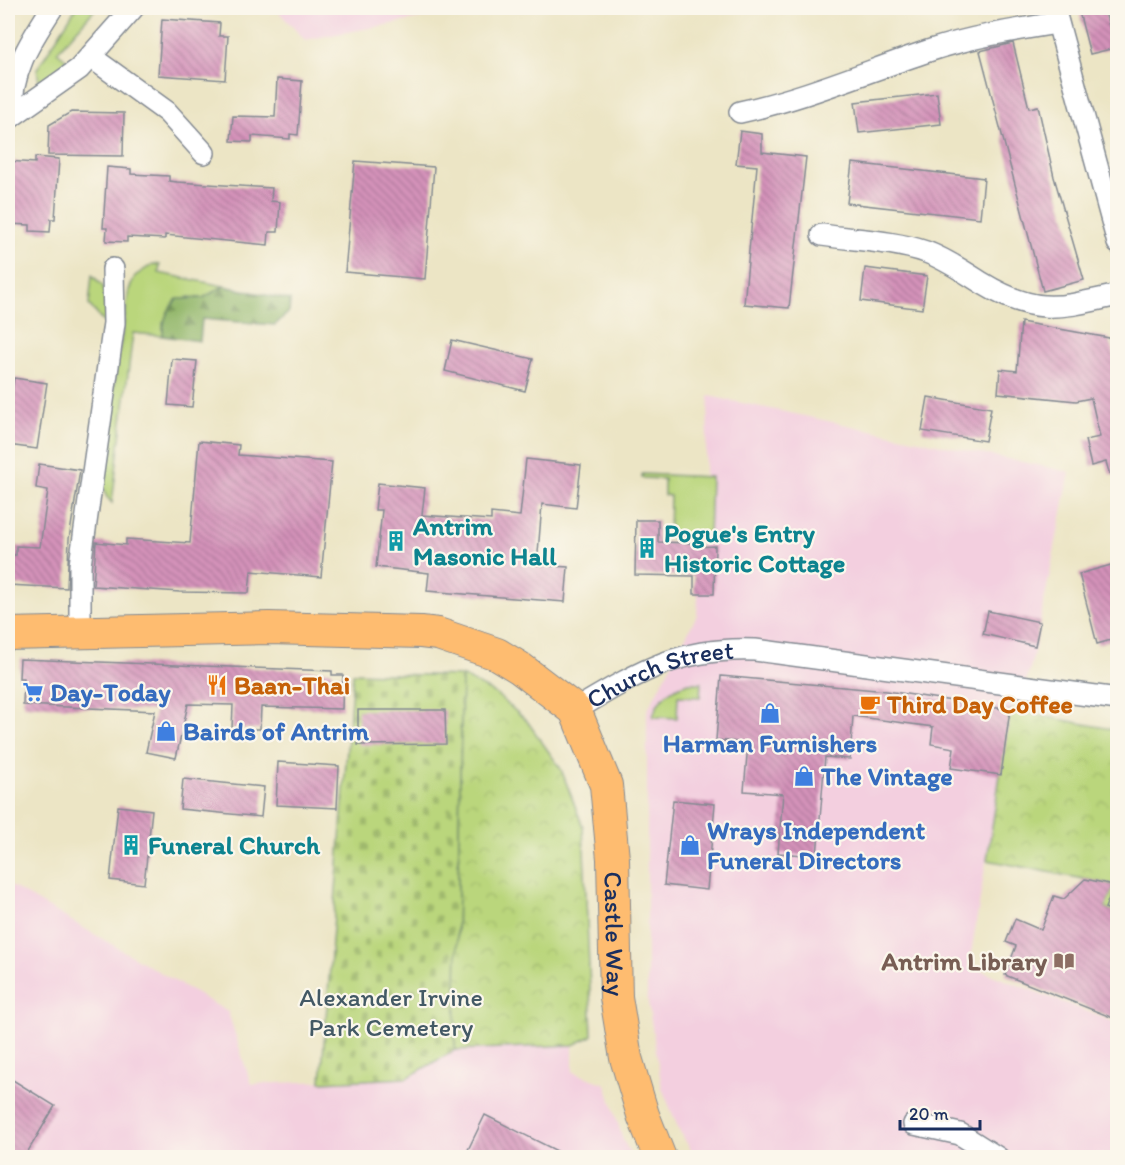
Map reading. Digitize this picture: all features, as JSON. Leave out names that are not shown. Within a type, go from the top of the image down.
[{"type":"main road","name":"Church Street","points":[[8,634],[269,628],[438,634],[497,654],[520,668],[575,710]]},
{"type":"main road","name":"Castle Way","points":[[575,710],[606,785],[613,859],[616,997],[626,1058],[643,1115],[660,1158]]},
{"type":"street","points":[[9,118],[11,97],[21,57],[52,8]]},
{"type":"street","points":[[9,118],[64,82],[91,57],[133,8]]},
{"type":"street","points":[[740,112],[819,91],[930,50],[1056,15],[1118,243]]},
{"type":"street","points":[[91,57],[136,87],[167,112],[204,153]]},
{"type":"street","points":[[822,235],[927,252],[943,259],[1011,300],[1027,305],[1055,308],[1118,295]]},
{"type":"street","points":[[80,631],[80,565],[114,323],[113,268]]},
{"type":"street","name":"Church Street","points":[[575,710],[655,666],[694,653],[729,649],[755,650],[1118,699]]},
{"type":"street","points":[[914,1124],[960,1134],[998,1158]]},
{"type":"shaded area","points":[[275,8],[478,8],[305,40]]},
{"type":"shaded area","points":[[709,396],[1070,472],[1032,662],[1021,697],[1011,708],[969,966],[1117,1023],[1117,1157],[695,1157],[679,1130],[662,1088],[647,996],[647,711],[697,615]]},
{"type":"shaded area","points":[[8,884],[228,1012],[251,1084],[407,1078],[455,1050],[573,1045],[573,1072],[606,1084],[623,1140],[632,1157],[8,1157]]},
{"type":"green space","points":[[76,8],[96,8],[57,52],[67,60],[50,80],[39,82],[37,69]]},
{"type":"green space","points":[[153,264],[160,265],[159,273],[224,286],[203,298],[188,297],[163,322],[163,336],[133,333],[112,503],[106,496],[100,474],[129,290],[135,276]]},
{"type":"green space","points":[[92,275],[103,286],[108,327],[89,305]]},
{"type":"green space","points":[[224,286],[290,300],[289,312],[275,325],[202,319],[200,341],[163,336],[166,316],[177,299],[203,298]]},
{"type":"green space","points":[[642,474],[711,477],[709,538],[669,537],[670,496],[664,495],[664,479],[642,478]]},
{"type":"green space","name":"Alexander Irvine Park Cemetery","points":[[353,673],[462,676],[455,1050],[407,1078],[321,1082]]},
{"type":"green space","points":[[462,676],[496,694],[527,721],[561,769],[583,827],[592,1036],[573,1045],[455,1050]]},
{"type":"green space","points":[[689,683],[701,683],[700,697],[678,696],[677,718],[653,717],[658,704],[666,694]]},
{"type":"green space","points":[[1010,710],[1117,730],[1117,913],[1105,908],[1114,885],[987,860]]},
{"type":"building","points":[[1078,8],[1104,8],[1115,48],[1090,54]]},
{"type":"building","points":[[162,19],[220,23],[219,36],[228,36],[225,80],[158,75]]},
{"type":"building","points":[[1013,43],[1029,108],[1038,106],[1054,177],[1084,280],[1043,291],[980,51]]},
{"type":"building","points":[[277,79],[302,81],[298,135],[290,134],[290,139],[252,136],[252,142],[231,141],[233,116],[275,117]]},
{"type":"building","points":[[937,93],[941,124],[859,133],[855,102]]},
{"type":"building","points":[[71,112],[124,113],[123,156],[48,155],[49,125]]},
{"type":"building","points":[[740,131],[762,134],[762,152],[806,157],[789,308],[744,304],[757,166],[736,164]]},
{"type":"building","points":[[35,157],[59,159],[55,219],[51,219],[50,232],[30,231],[30,225],[8,224],[8,161],[35,163]]},
{"type":"building","points":[[355,161],[434,167],[425,279],[345,272]]},
{"type":"building","points":[[852,163],[984,178],[980,218],[847,203]]},
{"type":"building","points":[[107,167],[131,169],[131,174],[169,176],[169,181],[272,188],[271,201],[280,202],[278,232],[269,232],[268,245],[165,235],[165,239],[127,237],[127,242],[106,241],[107,228],[103,228]]},
{"type":"building","points":[[865,268],[927,276],[922,309],[861,301]]},
{"type":"building","points":[[1021,322],[1109,338],[1118,372],[1118,474],[1110,475],[1106,462],[1091,466],[1085,440],[1100,437],[1091,398],[1076,401],[998,393],[1000,369],[1017,371]]},
{"type":"building","points":[[452,340],[533,359],[525,391],[445,371]]},
{"type":"building","points":[[172,359],[197,361],[192,407],[168,405]]},
{"type":"building","points":[[14,378],[47,383],[37,449],[8,445],[8,420]]},
{"type":"building","points":[[928,397],[991,408],[985,441],[922,431]]},
{"type":"building","points":[[199,441],[239,445],[238,455],[332,462],[321,577],[251,571],[249,593],[180,592],[93,586],[96,542],[126,545],[126,539],[190,543]]},
{"type":"building","points":[[526,459],[581,465],[576,508],[542,504],[537,565],[568,567],[565,602],[427,591],[429,573],[376,567],[382,510],[375,510],[378,483],[425,488],[422,515],[491,520],[491,513],[520,516]]},
{"type":"building","points":[[39,464],[80,470],[69,539],[67,588],[8,585],[8,555],[16,555],[16,546],[40,547],[48,490],[36,488]]},
{"type":"building","points":[[636,520],[658,520],[658,542],[694,543],[694,547],[715,546],[714,594],[694,594],[694,576],[635,575]]},
{"type":"building","points":[[1118,563],[1118,638],[1097,644],[1079,574]]},
{"type":"building","points":[[988,611],[1040,622],[1035,646],[983,634]]},
{"type":"building","points":[[20,659],[332,671],[332,675],[343,675],[342,709],[261,707],[260,729],[232,729],[233,705],[188,704],[176,758],[146,752],[155,711],[23,705],[24,678],[19,678]]},
{"type":"building","points":[[721,676],[887,691],[1010,710],[1001,775],[951,768],[954,748],[931,744],[933,727],[853,716],[850,759],[825,757],[817,856],[778,853],[783,794],[744,791],[748,743],[716,740]]},
{"type":"building","points":[[358,710],[445,710],[446,744],[358,745]]},
{"type":"building","points":[[278,762],[339,766],[337,808],[276,805]]},
{"type":"building","points":[[183,779],[264,787],[261,817],[180,809]]},
{"type":"building","name":"Wrays Independent Funeral Directors","points":[[673,800],[715,804],[707,890],[664,885]]},
{"type":"building","name":"Funeral Church","points":[[118,806],[152,810],[144,884],[110,880]]},
{"type":"building","name":"Antrim Library","points":[[1085,879],[1114,885],[1105,908],[1118,913],[1118,1020],[1005,975],[1016,946],[1006,942],[1015,919],[1041,930],[1054,896],[1064,899]]},
{"type":"building","points":[[8,1077],[55,1106],[24,1158],[8,1158]]},
{"type":"building","points":[[485,1115],[571,1158],[464,1158]]},
{"type":"place","name":"Antrim Masonic Hall","points":[[396,541]]},
{"type":"place","name":"Pogue's Entry Historic Cottage","points":[[647,548]]},
{"type":"place","name":"Baan-Thai","points":[[217,685]]},
{"type":"place","name":"Day-Today","points":[[33,692]]},
{"type":"place","name":"Third Day Coffee","points":[[870,704]]},
{"type":"place","name":"Harman Furnishers","points":[[770,713]]},
{"type":"place","name":"Bairds of Antrim","points":[[166,731]]},
{"type":"place","name":"The Vintage","points":[[804,776]]},
{"type":"place","name":"Funeral Church","points":[[131,845]]},
{"type":"place","name":"Wrays Independent Funeral Directors","points":[[690,845]]},
{"type":"place","name":"Antrim Library","points":[[1064,961]]}]
